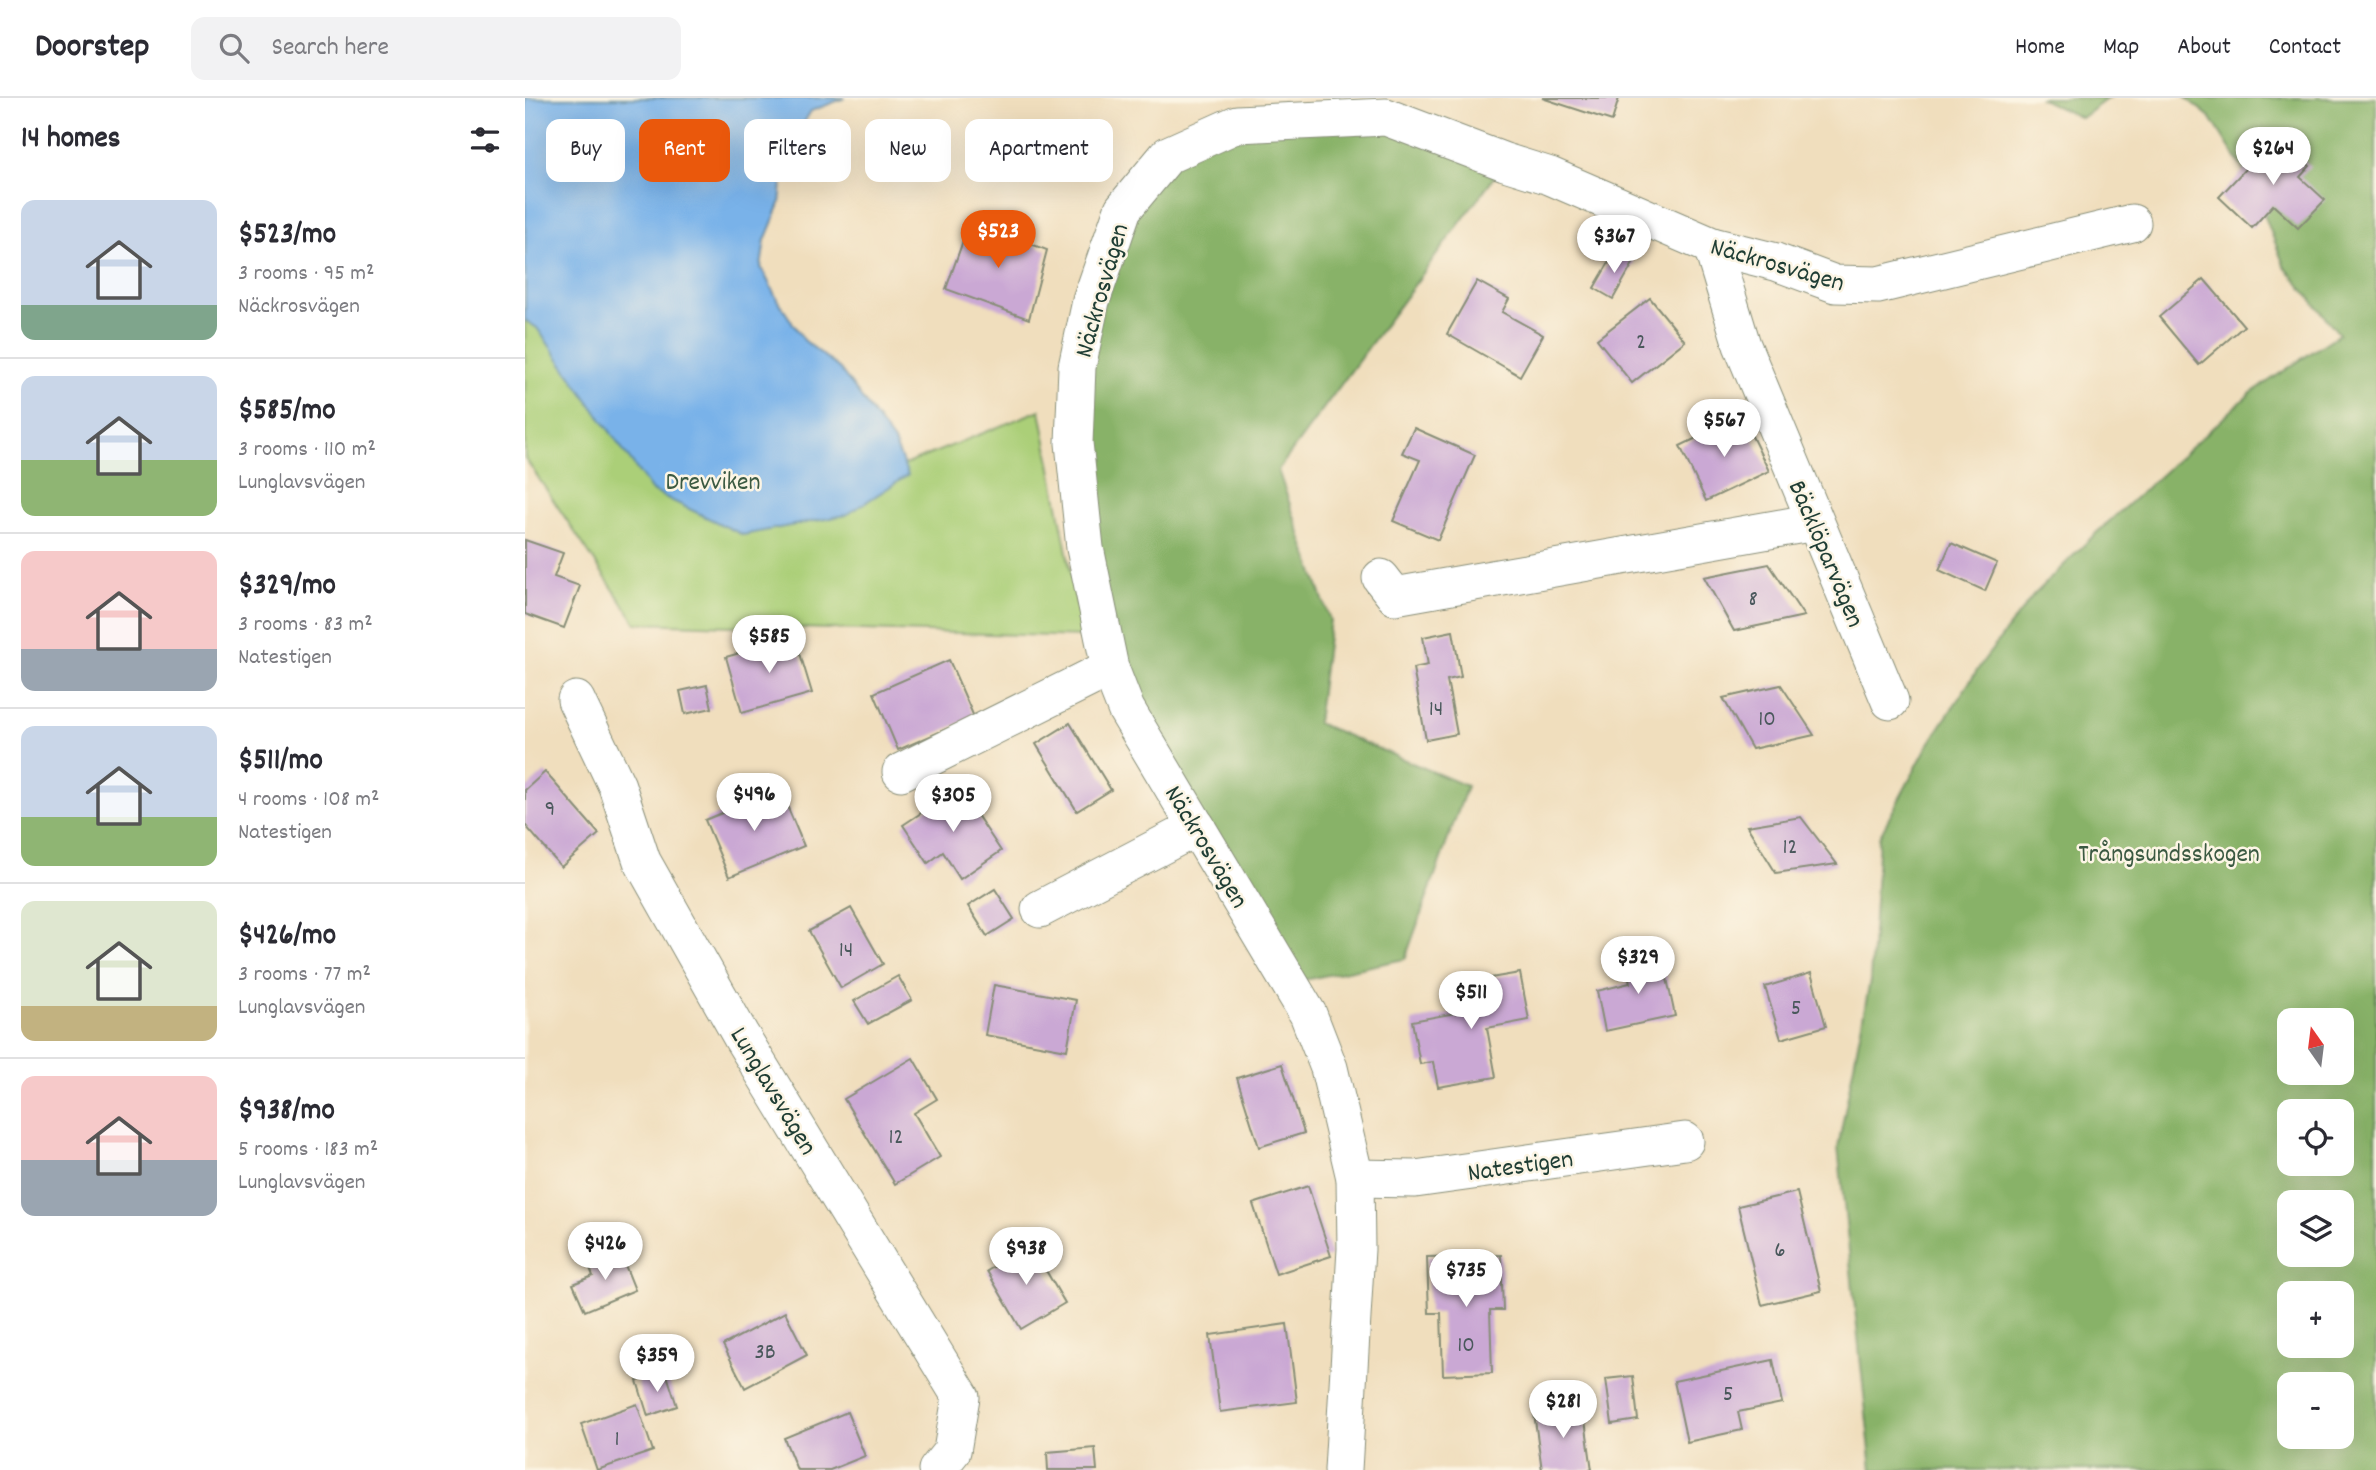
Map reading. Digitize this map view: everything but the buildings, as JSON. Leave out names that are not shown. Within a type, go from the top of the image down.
[{"type":"street","name":"Näckrosvägen","points":[[1343,1470],[1356,1249],[1355,1178],[1329,1068],[1308,1014],[1126,709],[1110,668],[1085,548],[1074,443],[1077,367],[1091,301],[1123,209],[1168,155],[1237,124],[1386,117],[1550,176],[1712,246],[1776,262],[1835,284],[1878,285],[2132,223]]},
{"type":"street","name":"Bäcklöparvägen","points":[[1712,246],[1742,345],[1890,701]]},
{"type":"street","points":[[1381,578],[1395,596],[1815,522]]},
{"type":"street","points":[[901,772],[1110,668]]},
{"type":"street","name":"Lunglavsvägen","points":[[576,701],[617,786],[642,861],[741,1036],[961,1397],[952,1451],[937,1470]]},
{"type":"street","points":[[1039,909],[1197,828]]},
{"type":"street","name":"Natestigen","points":[[1355,1178],[1415,1179],[1685,1141]]},
{"type":"green space","name":"Drevviken","points":[[525,98],[546,119],[546,182],[609,182],[894,469],[1040,410],[1083,637],[636,623],[525,458]]},
{"type":"green space","points":[[2039,98],[2108,98],[2081,118]]},
{"type":"green space","name":"Trångsundsskogen","points":[[2186,98],[2376,98],[2376,1470],[1872,1470],[1838,1147],[1870,981],[1879,837],[1928,745],[1984,660],[2033,596],[2093,536],[2251,393],[2339,334],[2284,265],[2252,184],[2211,118]]},
{"type":"green space","points":[[1386,117],[1505,162],[1278,470],[1330,620],[1317,723],[1467,786],[1405,959],[1290,983],[1126,709],[1085,548],[1091,301],[1168,155],[1237,124]]},
{"type":"water","name":"Drevviken","points":[[525,98],[845,98],[811,111],[806,119],[744,119],[744,182],[782,182],[780,204],[765,240],[761,267],[778,301],[804,340],[840,369],[894,442],[908,475],[846,515],[743,535],[652,491],[537,328],[525,320]]}]
